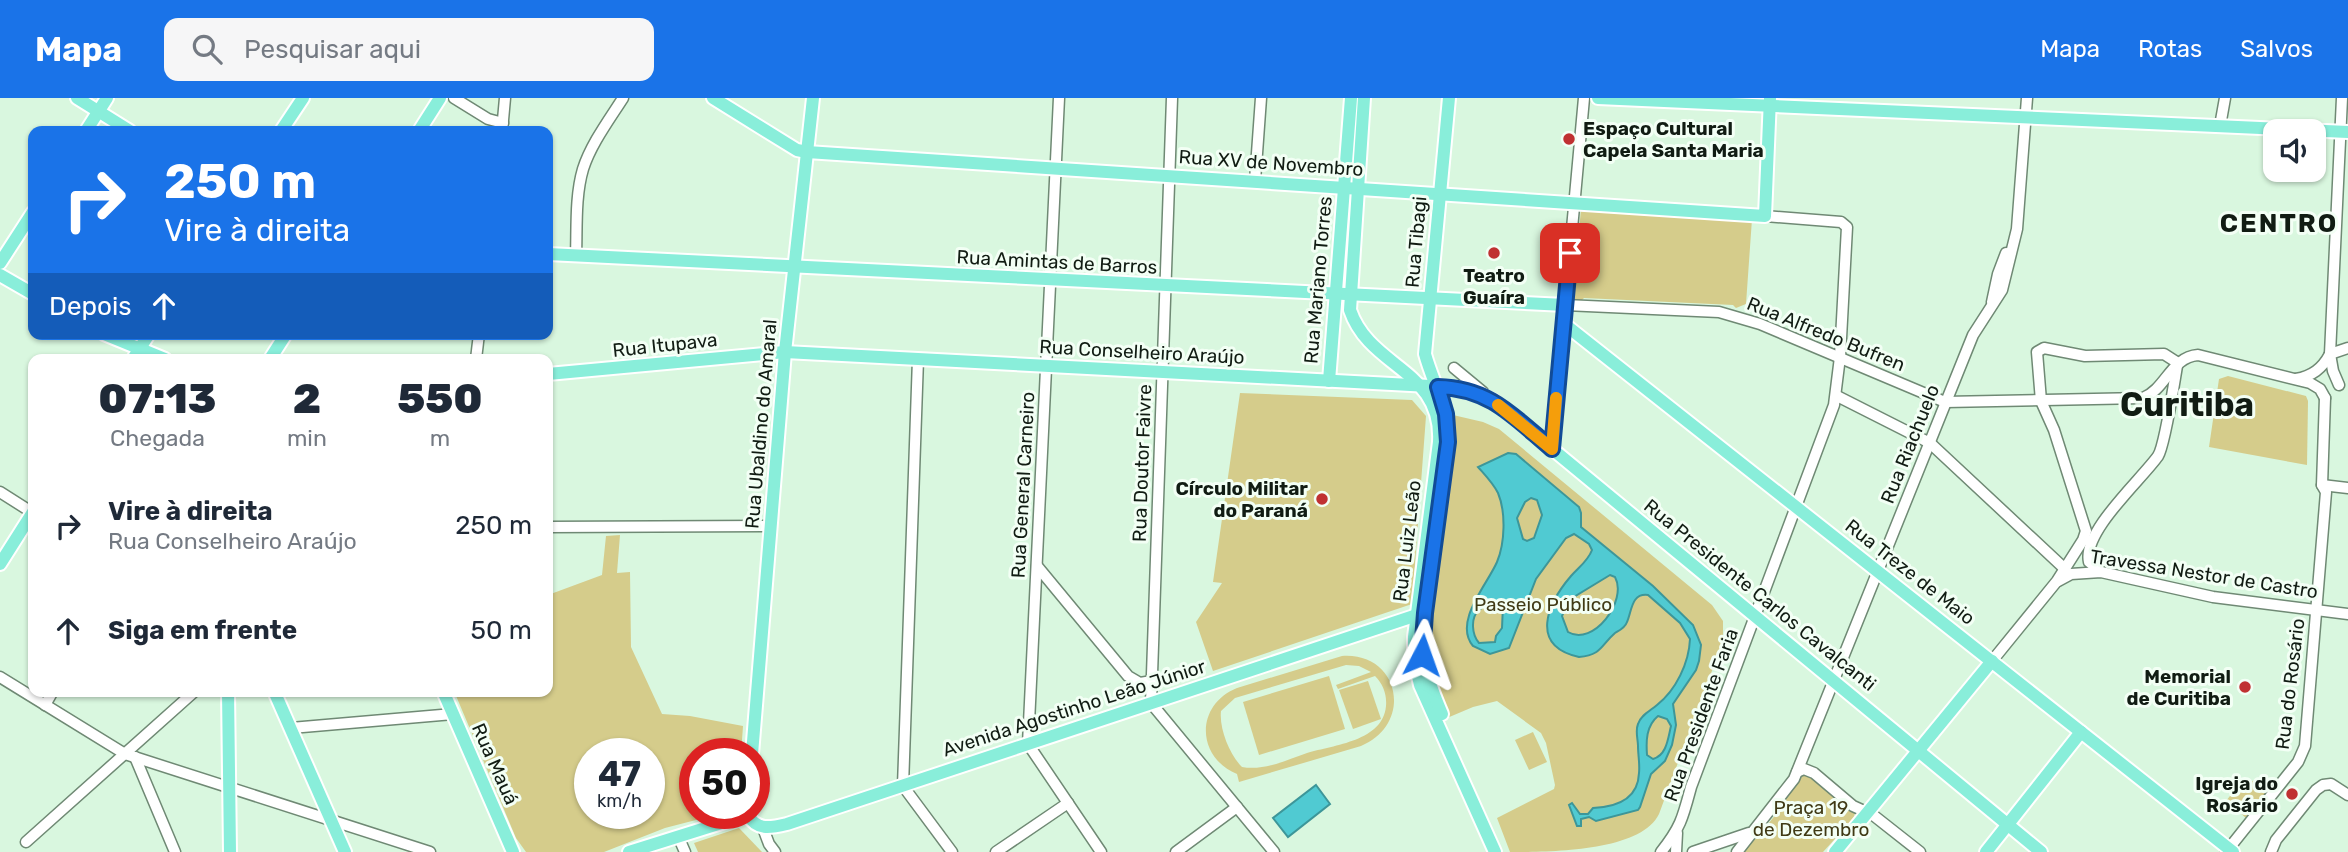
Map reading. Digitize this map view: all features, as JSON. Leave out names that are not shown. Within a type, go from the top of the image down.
[{"type":"main road","points":[[77,98],[122,126]]},
{"type":"main road","points":[[89,126],[107,98]]},
{"type":"main road","points":[[284,126],[303,98]]},
{"type":"main road","points":[[422,126],[440,98]]},
{"type":"main road","name":"Rua XV de Novembro","points":[[713,98],[797,150],[807,152],[1765,216]]},
{"type":"main road","name":"Rua Ubaldino do Amaral","points":[[753,738],[785,352],[813,98]]},
{"type":"main road","name":"Rua Mariano Torres","points":[[1350,295],[1353,244],[1351,98]]},
{"type":"main road","name":"Rua Mariano Torres","points":[[1329,381],[1339,256],[1364,98]]},
{"type":"main road","name":"Rua Tibagi","points":[[1438,387],[1431,376],[1425,354],[1449,98]]},
{"type":"main road","points":[[1598,98],[1770,102],[2344,132]]},
{"type":"main road","points":[[1765,216],[1770,102]]},
{"type":"main road","points":[[0,263],[28,220]]},
{"type":"main road","points":[[1339,256],[1353,244]]},
{"type":"main road","name":"Rua Amintas de Barros","points":[[553,254],[1565,305]]},
{"type":"main road","points":[[0,275],[28,291]]},
{"type":"main road","points":[[1333,328],[1340,317],[1350,310],[1350,295]]},
{"type":"main road","points":[[1563,323],[1565,305]]},
{"type":"main road","name":"Rua Luiz Leão","points":[[1350,310],[1358,328],[1370,342],[1433,402],[1438,418],[1440,434],[1414,659],[1420,685],[1495,852]]},
{"type":"main road","name":"Rua Treze de Maio","points":[[1563,323],[2229,851]]},
{"type":"main road","points":[[114,340],[136,354]]},
{"type":"main road","name":"Rua Conselheiro Araújo","points":[[785,352],[1411,383],[1471,390],[1494,401]]},
{"type":"main road","name":"Rua Itupava","points":[[553,374],[785,352]]},
{"type":"main road","points":[[1411,383],[1425,354]]},
{"type":"main road","name":"Rua Luiz Leão","points":[[1438,387],[1446,414],[1448,442],[1424,627],[1423,666],[1503,852]]},
{"type":"main road","name":"Rua Presidente Carlos Cavalcanti","points":[[1494,401],[2042,852]]},
{"type":"main road","points":[[0,564],[28,521]]},
{"type":"main road","name":"Avenida Agostinho Leão Júnior","points":[[770,827],[787,824],[1417,615]]},
{"type":"main road","points":[[1835,852],[1992,661]]},
{"type":"main road","points":[[228,697],[230,852]]},
{"type":"main road","points":[[277,697],[345,852]]},
{"type":"main road","name":"Rua Mauá","points":[[446,697],[513,852]]},
{"type":"main road","points":[[1986,852],[2081,732]]},
{"type":"main road","points":[[628,852],[700,829]]},
{"type":"street","points":[[454,98],[500,126]]},
{"type":"street","points":[[502,126],[505,98]]},
{"type":"street","points":[[576,256],[582,170],[623,98]]},
{"type":"street","name":"Rua General Carneiro","points":[[1028,744],[1059,98]]},
{"type":"street","name":"Rua Doutor Faivre","points":[[1151,703],[1172,98]]},
{"type":"street","points":[[1255,181],[1261,98]]},
{"type":"street","points":[[1565,305],[1584,98]]},
{"type":"street","name":"Rua Riachuelo","points":[[1737,852],[1790,785],[1797,772],[1973,335],[2002,290],[2016,233],[2027,98]]},
{"type":"street","points":[[2220,126],[2225,98]]},
{"type":"street","points":[[1945,402],[2143,398],[2159,388],[2178,363],[2198,355],[2314,385],[2325,398],[2344,386],[2333,371],[2330,354],[2344,132],[2343,98]]},
{"type":"street","name":"Rua XV de Novembro","points":[[1765,216],[1841,222]]},
{"type":"street","name":"Rua Presidente Faria","points":[[1661,852],[1677,833],[1682,821],[1691,787],[1837,396],[1847,230],[1841,222]]},
{"type":"street","name":"Rua Alfredo Bufren","points":[[1565,305],[1732,314],[1945,402]]},
{"type":"street","points":[[1552,449],[1563,323]]},
{"type":"street","points":[[1992,661],[2057,581],[2085,535],[2086,524],[2054,430],[2041,401],[2036,358],[2039,349],[2047,348],[2085,356],[2164,354],[2178,363]]},
{"type":"street","points":[[2295,379],[2320,369],[2330,354],[2348,348]]},
{"type":"street","points":[[918,359],[903,786],[951,852]]},
{"type":"street","points":[[2101,572],[2093,566],[2088,557],[2101,523],[2160,453],[2178,363]]},
{"type":"street","name":"Rua Presidente Carlos Cavalcanti","points":[[1454,368],[1494,401]]},
{"type":"street","points":[[1837,396],[1930,443],[2065,569]]},
{"type":"street","name":"Rua do Rosário","points":[[2229,851],[2298,762],[2305,746],[2326,492],[2322,485],[2325,398]]},
{"type":"street","points":[[2322,485],[2348,488]]},
{"type":"street","points":[[0,492],[28,510]]},
{"type":"street","points":[[2086,524],[2101,523]]},
{"type":"street","points":[[553,527],[771,526]]},
{"type":"street","points":[[1037,566],[1128,676],[1140,683],[1152,681]]},
{"type":"street","name":"Travessa Nestor de Castro","points":[[2057,581],[2071,574],[2101,572],[2206,596],[2348,614]]},
{"type":"street","points":[[2316,610],[2325,605],[2348,608]]},
{"type":"street","points":[[0,677],[28,694]]},
{"type":"street","points":[[32,697],[130,755],[430,852]]},
{"type":"street","points":[[45,705],[50,697]]},
{"type":"street","points":[[26,842],[130,755],[189,697]]},
{"type":"street","points":[[1151,703],[1274,852]]},
{"type":"street","points":[[290,728],[453,714]]},
{"type":"street","points":[[1028,744],[1101,852]]},
{"type":"street","points":[[130,755],[175,852]]},
{"type":"street","points":[[1797,772],[1804,769],[1811,771],[1853,806],[1867,812],[1920,852]]},
{"type":"street","points":[[2271,852],[2276,840],[2319,787],[2335,785],[2348,795]]},
{"type":"street","points":[[996,852],[1068,803]]},
{"type":"street","points":[[1176,852],[1237,807]]},
{"type":"street","points":[[763,829],[775,852]]},
{"type":"street","points":[[1693,852],[1752,831]]},
{"type":"street","points":[[1676,852],[1677,833]]},
{"type":"street","points":[[678,836],[685,852]]},
{"type":"green space","points":[[1581,209],[1752,219],[1746,304],[1736,308],[1733,305],[1584,298],[1581,301],[1573,300]]},
{"type":"green space","points":[[2228,376],[2306,396],[2307,465],[2209,447],[2219,379]]},
{"type":"green space","name":"Círculo Militar do Paraná","points":[[1240,393],[1412,400],[1426,416],[1412,604],[1213,671],[1196,622],[1222,583],[1213,582]]},
{"type":"green space","name":"Passeio Público","points":[[1453,415],[1499,429],[1712,605],[1723,621],[1723,641],[1659,814],[1649,827],[1633,836],[1614,843],[1569,850],[1510,852],[1497,818],[1554,789],[1546,743],[1541,733],[1497,701],[1447,718],[1431,679],[1428,641],[1454,449]]},
{"type":"green space","points":[[620,535],[617,573],[630,572],[631,647],[662,714],[690,716],[743,726],[742,738],[679,738],[679,824],[665,828],[665,738],[574,738],[574,829],[662,829],[604,852],[526,852],[516,838],[457,697],[553,697],[553,593],[602,575],[606,536]]},
{"type":"green space","points":[[1342,656],[1362,658],[1377,665],[1387,677],[1393,691],[1394,707],[1389,722],[1378,736],[1361,746],[1239,782],[1237,774],[1214,756],[1206,731],[1214,706],[1223,696],[1237,688]],"holes":[[[1346,665],[1359,666],[1371,672],[1336,685],[1338,689],[1375,676],[1380,682],[1386,706],[1383,718],[1367,734],[1343,744],[1259,767],[1242,767],[1233,756],[1226,741],[1221,711],[1235,698]]]},
{"type":"green space","points":[[1329,676],[1345,729],[1259,755],[1243,702]]},
{"type":"green space","points":[[1368,681],[1381,719],[1353,729],[1339,690]]},
{"type":"green space","points":[[1533,732],[1547,762],[1529,770],[1515,740]]},
{"type":"green space","name":"Praça 19 de Dezembro","points":[[1804,774],[1813,776],[1814,780],[1855,812],[1854,818],[1823,852],[1741,852],[1751,840],[1756,839]]},
{"type":"green space","points":[[2254,780],[2267,791],[2246,818],[2226,801],[2241,782],[2246,786]]},
{"type":"green space","points":[[740,829],[762,852],[698,852],[694,843]]},
{"type":"water","points":[[1508,453],[1516,454],[1579,507],[1581,527],[1653,586],[1693,625],[1701,645],[1699,661],[1673,704],[1676,725],[1672,745],[1665,761],[1651,774],[1638,810],[1596,821],[1589,817],[1581,819],[1581,826],[1577,826],[1569,805],[1572,803],[1580,814],[1588,814],[1593,808],[1617,804],[1635,790],[1639,770],[1639,721],[1664,699],[1676,684],[1687,657],[1690,639],[1680,623],[1648,595],[1642,595],[1635,600],[1625,626],[1597,652],[1579,657],[1563,652],[1553,644],[1547,623],[1550,611],[1562,587],[1586,561],[1592,550],[1589,544],[1574,534],[1566,538],[1536,579],[1509,648],[1490,654],[1473,646],[1468,636],[1469,615],[1497,562],[1504,528],[1498,493],[1478,467]],"holes":[[[1531,498],[1537,500],[1542,515],[1534,538],[1527,541],[1523,539],[1517,518],[1525,502]],[[1610,575],[1615,577],[1617,598],[1612,609],[1606,619],[1588,633],[1578,635],[1568,632],[1562,616],[1569,600]],[[1496,601],[1503,605],[1502,628],[1495,642],[1479,643],[1477,640],[1473,622],[1476,613]],[[1658,716],[1667,719],[1671,726],[1664,750],[1653,759],[1647,755],[1647,744],[1649,729]]]},
{"type":"water","points":[[1316,785],[1330,804],[1288,837],[1273,818]]},
{"type":"slow traffic","points":[[1498,405],[1552,449],[1556,398]]},
{"type":"place","name":"Espaço Cultural Capela Santa Maria","points":[[1569,139]]},
{"type":"place","name":"Teatro Guaíra","points":[[1494,253]]},
{"type":"place","name":"Círculo Militar do Paraná","points":[[1322,499]]},
{"type":"place","name":"Memorial de Curitiba","points":[[2245,687]]},
{"type":"place","name":"Igreja do Rosário","points":[[2292,794]]},
{"type":"district","name":"CENTRO","points":[[2279,223]]},
{"type":"district","name":"Curitiba","points":[[2187,404]]},
{"type":"route","points":[[1422,655],[1425,613],[1448,442],[1448,423],[1438,387],[1471,390],[1494,401],[1552,449],[1570,253]]}]
